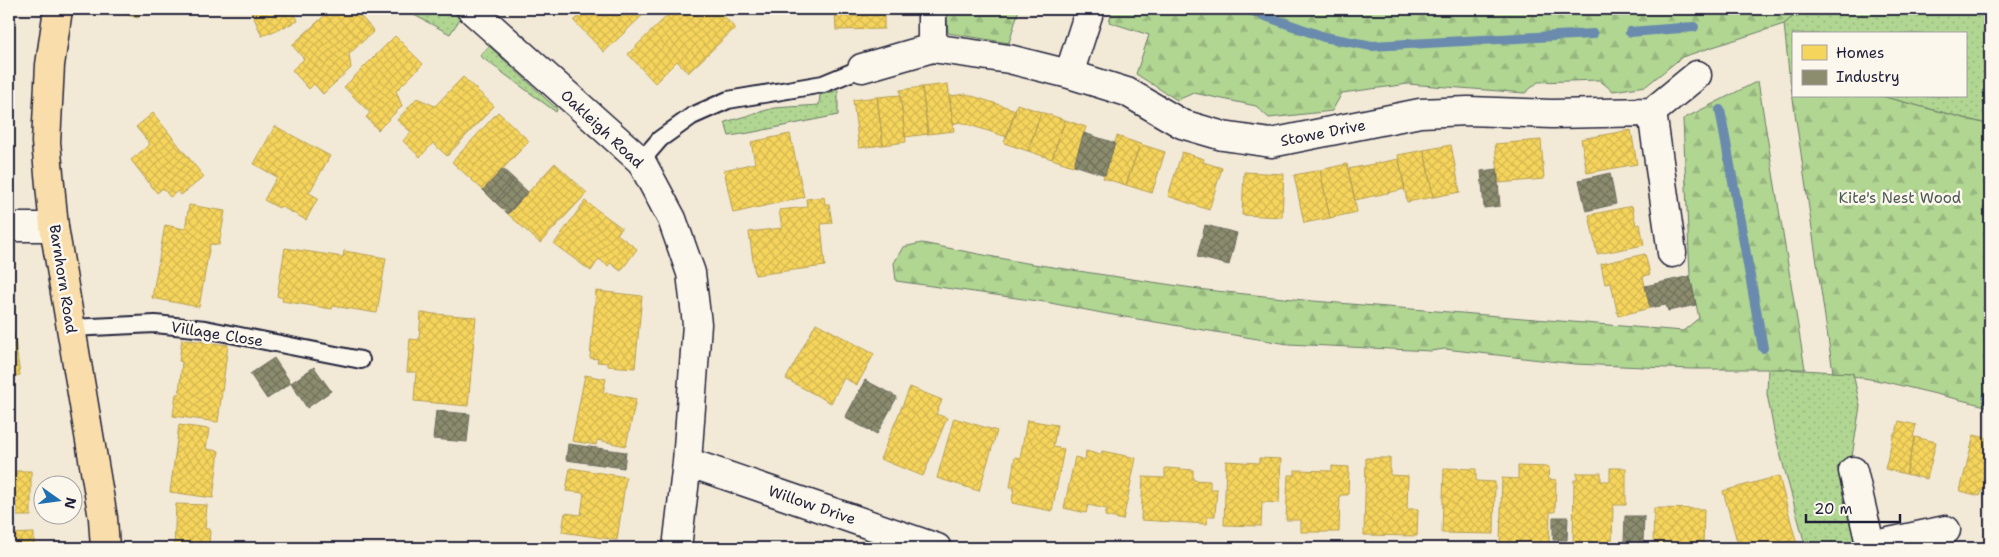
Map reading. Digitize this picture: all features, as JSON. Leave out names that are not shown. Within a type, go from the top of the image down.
[{"type":"highway","name":"Barnhorn Road","points":[[58,9],[50,65],[46,142],[54,227],[104,518],[105,548]]},
{"type":"street","name":"Oakleigh Road","points":[[471,9],[641,161],[672,219],[691,273],[698,324],[682,366],[687,462],[677,548]]},
{"type":"street","points":[[932,9],[932,48]]},
{"type":"street","points":[[1069,74],[1090,9]]},
{"type":"street","name":"Stowe Drive","points":[[862,68],[932,48],[1009,59],[1069,74],[1127,92],[1182,124],[1223,136],[1271,143],[1420,113],[1468,111],[1552,114],[1652,112]]},
{"type":"street","points":[[1672,253],[1652,112],[1697,75]]},
{"type":"street","points":[[9,226],[54,227]]},
{"type":"street","name":"Willow Drive","points":[[687,462],[937,548]]},
{"type":"street","points":[[1853,471],[1871,547],[1946,530]]},
{"type":"lane","points":[[641,161],[660,139],[692,116],[728,100],[823,84],[862,68]]},
{"type":"lane","name":"Village Close","points":[[71,328],[154,324],[205,329],[361,360]]},
{"type":"green space","points":[[420,9],[449,9],[460,19],[450,34],[414,15]]},
{"type":"green space","points":[[946,9],[1019,9],[1009,43],[948,33]]},
{"type":"green space","points":[[1113,9],[1798,9],[1796,14],[1784,24],[1682,57],[1646,86],[1613,91],[1599,80],[1538,82],[1525,93],[1408,84],[1342,93],[1332,111],[1269,118],[1256,106],[1194,93],[1177,100],[1136,74],[1149,35],[1109,22]]},
{"type":"green space","points":[[1798,9],[1990,9],[1990,125],[1889,98],[1966,98],[1966,32],[1792,32],[1792,73],[1789,72],[1784,24],[1796,14]]},
{"type":"green space","points":[[489,46],[557,109],[556,112],[480,56]]},
{"type":"green space","name":"Kite's Nest Wood","points":[[1789,72],[1792,73],[1792,92]]},
{"type":"green space","points":[[1758,81],[1805,369],[1691,369],[1575,364],[1445,349],[1431,351],[1288,344],[1045,302],[896,281],[894,263],[903,247],[922,243],[1020,262],[1206,290],[1313,301],[1683,331],[1699,318],[1690,276],[1683,119]]},
{"type":"green space","points":[[838,90],[838,115],[729,136],[725,122],[774,108],[819,105],[820,95]]},
{"type":"green space","name":"Kite's Nest Wood","points":[[1793,98],[1889,98],[1990,125],[1990,407],[1853,376],[1853,373],[1833,372]]},
{"type":"green space","points":[[1768,368],[1853,373],[1860,406],[1851,463],[1837,467],[1856,548],[1806,548],[1774,431],[1767,394]]},
{"type":"building: Homes","points":[[116,9],[141,9],[138,18],[115,11]]},
{"type":"building: Homes","points":[[250,9],[293,9],[298,21],[262,36]]},
{"type":"building: Homes","points":[[332,9],[354,9],[374,31],[349,54],[351,68],[323,94],[314,84],[309,89],[292,70],[304,59],[292,45]]},
{"type":"building: Homes","points":[[587,9],[649,9],[604,52],[574,21]]},
{"type":"building: Homes","points":[[674,9],[689,9],[695,15],[702,9],[717,9],[735,28],[688,73],[677,61],[655,83],[628,54]]},
{"type":"building: Homes","points":[[835,9],[884,9],[884,29],[836,30]]},
{"type":"building: Homes","points":[[395,36],[423,64],[396,91],[402,106],[378,130],[366,117],[370,113],[344,87]]},
{"type":"building: Homes","points":[[463,77],[494,106],[447,156],[433,143],[420,157],[403,141],[411,132],[397,120],[417,98],[435,106]]},
{"type":"building: Homes","points":[[948,84],[954,131],[928,134],[922,87]]},
{"type":"building: Homes","points":[[922,87],[928,134],[905,137],[900,90]]},
{"type":"building: Homes","points":[[966,94],[1016,110],[1007,137],[960,122],[953,124],[949,96]]},
{"type":"building: Homes","points":[[900,95],[906,142],[883,145],[877,97]]},
{"type":"building: Homes","points":[[877,97],[883,145],[859,148],[853,100]]},
{"type":"building: Homes","points":[[1017,104],[1041,112],[1028,151],[1004,143]]},
{"type":"building: Homes","points":[[498,112],[529,141],[483,190],[452,162]]},
{"type":"building: Homes","points":[[1041,112],[1065,120],[1052,159],[1028,151]]},
{"type":"building: Homes","points":[[153,113],[204,177],[181,195],[178,191],[170,197],[163,188],[157,193],[131,160],[150,144],[136,127]]},
{"type":"building: Homes","points":[[1065,120],[1086,127],[1073,166],[1052,159]]},
{"type":"building: Homes","points":[[275,126],[330,156],[309,193],[318,198],[306,220],[264,200],[277,177],[254,164]]},
{"type":"building: Homes","points":[[1631,130],[1637,164],[1587,173],[1581,139]]},
{"type":"building: Homes","points":[[790,134],[804,197],[733,213],[724,170],[755,163],[751,142]]},
{"type":"building: Homes","points":[[1117,136],[1140,144],[1126,185],[1103,178]]},
{"type":"building: Homes","points":[[1541,140],[1544,179],[1499,183],[1495,144]]},
{"type":"building: Homes","points":[[1140,144],[1165,152],[1152,193],[1126,185]]},
{"type":"building: Homes","points":[[1451,145],[1460,192],[1433,197],[1424,150]]},
{"type":"building: Homes","points":[[1424,150],[1433,197],[1407,202],[1398,155]]},
{"type":"building: Homes","points":[[1182,152],[1204,159],[1203,162],[1222,168],[1209,210],[1168,196]]},
{"type":"building: Homes","points":[[1399,159],[1405,189],[1355,200],[1348,169]]},
{"type":"building: Homes","points":[[555,163],[587,193],[540,243],[508,214]]},
{"type":"building: Homes","points":[[1347,164],[1357,212],[1330,218],[1320,170]]},
{"type":"building: Homes","points":[[1320,170],[1330,218],[1304,223],[1294,175]]},
{"type":"building: Homes","points":[[1244,172],[1284,174],[1282,217],[1242,215]]},
{"type":"building: Homes","points":[[824,197],[825,204],[829,204],[832,223],[821,224],[825,266],[755,275],[749,232],[782,228],[779,210],[807,207],[806,199]]},
{"type":"building: Homes","points":[[585,201],[622,228],[617,234],[637,249],[621,271],[610,263],[608,266],[599,259],[591,271],[554,244]]},
{"type":"building: Homes","points":[[189,205],[225,211],[219,245],[210,244],[199,307],[152,298],[165,225],[185,229]]},
{"type":"building: Homes","points":[[1632,206],[1636,225],[1640,224],[1644,245],[1597,254],[1589,215]]},
{"type":"building: Homes","points":[[285,248],[343,257],[344,251],[386,258],[377,313],[333,306],[332,309],[282,301],[283,298],[277,296]]},
{"type":"building: Homes","points":[[1645,254],[1650,274],[1643,277],[1650,308],[1618,316],[1611,283],[1605,284],[1601,264]]},
{"type":"building: Homes","points":[[596,291],[642,296],[635,368],[608,366],[608,363],[597,362],[598,359],[590,358]]},
{"type":"building: Homes","points":[[421,313],[476,317],[468,406],[414,401],[416,372],[407,372],[410,339],[419,340]]},
{"type":"building: Homes","points":[[9,320],[12,320],[20,375],[9,377]]},
{"type":"building: Homes","points":[[816,323],[874,354],[857,385],[844,378],[831,403],[786,379]]},
{"type":"building: Homes","points":[[182,339],[228,345],[218,422],[173,416],[176,394],[179,394],[182,362],[179,361]]},
{"type":"building: Homes","points":[[585,375],[606,379],[603,392],[636,399],[626,446],[597,440],[596,445],[572,441]]},
{"type":"building: Homes","points":[[910,387],[942,400],[936,414],[947,418],[923,476],[880,459]]},
{"type":"building: Homes","points":[[954,418],[997,431],[979,491],[937,478]]},
{"type":"building: Homes","points":[[1027,420],[1057,425],[1053,447],[1064,449],[1052,511],[1012,503],[1014,487],[1010,487],[1015,457],[1020,458]]},
{"type":"building: Homes","points":[[1899,421],[1916,425],[1906,474],[1885,469]]},
{"type":"building: Homes","points":[[179,425],[209,429],[206,449],[219,451],[213,498],[170,492]]},
{"type":"building: Homes","points":[[1974,435],[1990,439],[1990,492],[1982,490],[1980,496],[1960,491]]},
{"type":"building: Homes","points":[[1915,437],[1936,442],[1927,479],[1906,474]]},
{"type":"building: Homes","points":[[1086,451],[1101,455],[1102,451],[1136,458],[1123,520],[1105,516],[1107,509],[1088,505],[1086,513],[1064,508],[1075,457],[1085,460]]},
{"type":"building: Homes","points":[[1259,458],[1281,459],[1279,503],[1262,502],[1261,526],[1224,525],[1226,461],[1259,463]]},
{"type":"building: Homes","points":[[1366,458],[1390,458],[1390,475],[1408,476],[1407,509],[1418,509],[1417,536],[1364,535]]},
{"type":"building: Homes","points":[[1332,466],[1349,467],[1348,495],[1340,495],[1339,532],[1301,532],[1301,520],[1286,520],[1288,475],[1295,475],[1295,470],[1332,471]]},
{"type":"building: Homes","points":[[1518,466],[1549,467],[1548,479],[1556,480],[1555,512],[1550,512],[1549,543],[1500,542],[1502,478],[1518,479]]},
{"type":"building: Homes","points":[[570,468],[626,477],[617,540],[562,532],[565,513],[581,515],[584,493],[566,491]]},
{"type":"building: Homes","points":[[1165,468],[1193,470],[1193,480],[1210,481],[1210,489],[1217,489],[1215,516],[1208,516],[1207,524],[1141,520],[1143,477],[1165,478]]},
{"type":"building: Homes","points":[[1444,468],[1476,469],[1476,481],[1495,482],[1494,534],[1442,533]]},
{"type":"building: Homes","points":[[1610,468],[1626,468],[1626,505],[1613,505],[1612,545],[1573,544],[1574,480],[1577,480],[1577,473],[1601,473],[1601,481],[1610,481]]},
{"type":"building: Homes","points":[[9,471],[31,471],[31,516],[15,516],[16,524],[9,524]]},
{"type":"building: Homes","points":[[1779,476],[1797,545],[1784,548],[1766,548],[1764,543],[1739,548],[1723,491]]},
{"type":"building: Homes","points":[[176,504],[207,505],[205,529],[210,529],[209,547],[174,548]]},
{"type":"building: Homes","points":[[1654,508],[1704,509],[1703,548],[1653,548]]},
{"type":"building: Homes","points":[[34,533],[34,548],[9,548],[9,534]]},
{"type":"building: Homes","points":[[563,544],[605,548],[562,548]]},
{"type":"building: Industry","points":[[1084,133],[1115,143],[1105,175],[1074,165]]},
{"type":"building: Industry","points":[[503,169],[514,179],[495,202],[483,190]]},
{"type":"building: Industry","points":[[1497,169],[1500,206],[1484,208],[1481,171]]},
{"type":"building: Industry","points":[[1610,173],[1616,204],[1586,211],[1579,180]]},
{"type":"building: Industry","points":[[514,179],[528,192],[508,214],[495,202]]},
{"type":"building: Industry","points":[[1205,225],[1237,233],[1229,265],[1197,257]]},
{"type":"building: Industry","points":[[1690,276],[1696,305],[1668,311],[1666,305],[1650,308],[1645,286]]},
{"type":"building: Industry","points":[[274,358],[291,383],[267,399],[250,374]]},
{"type":"building: Industry","points":[[314,367],[331,391],[307,408],[291,383]]},
{"type":"building: Industry","points":[[865,380],[897,397],[877,434],[845,418]]},
{"type":"building: Industry","points":[[436,411],[470,414],[467,442],[433,439]]},
{"type":"building: Industry","points":[[568,444],[626,452],[624,468],[566,460]]},
{"type":"building: Industry","points":[[1625,516],[1644,516],[1643,543],[1624,542]]},
{"type":"building: Industry","points":[[1553,517],[1568,517],[1567,540],[1553,540]]},
{"type":"waterway","points":[[1246,9],[1324,37],[1372,46],[1593,34]]},
{"type":"waterway","points":[[1630,32],[1694,27]]},
{"type":"waterway","points":[[1720,110],[1763,348]]}]
